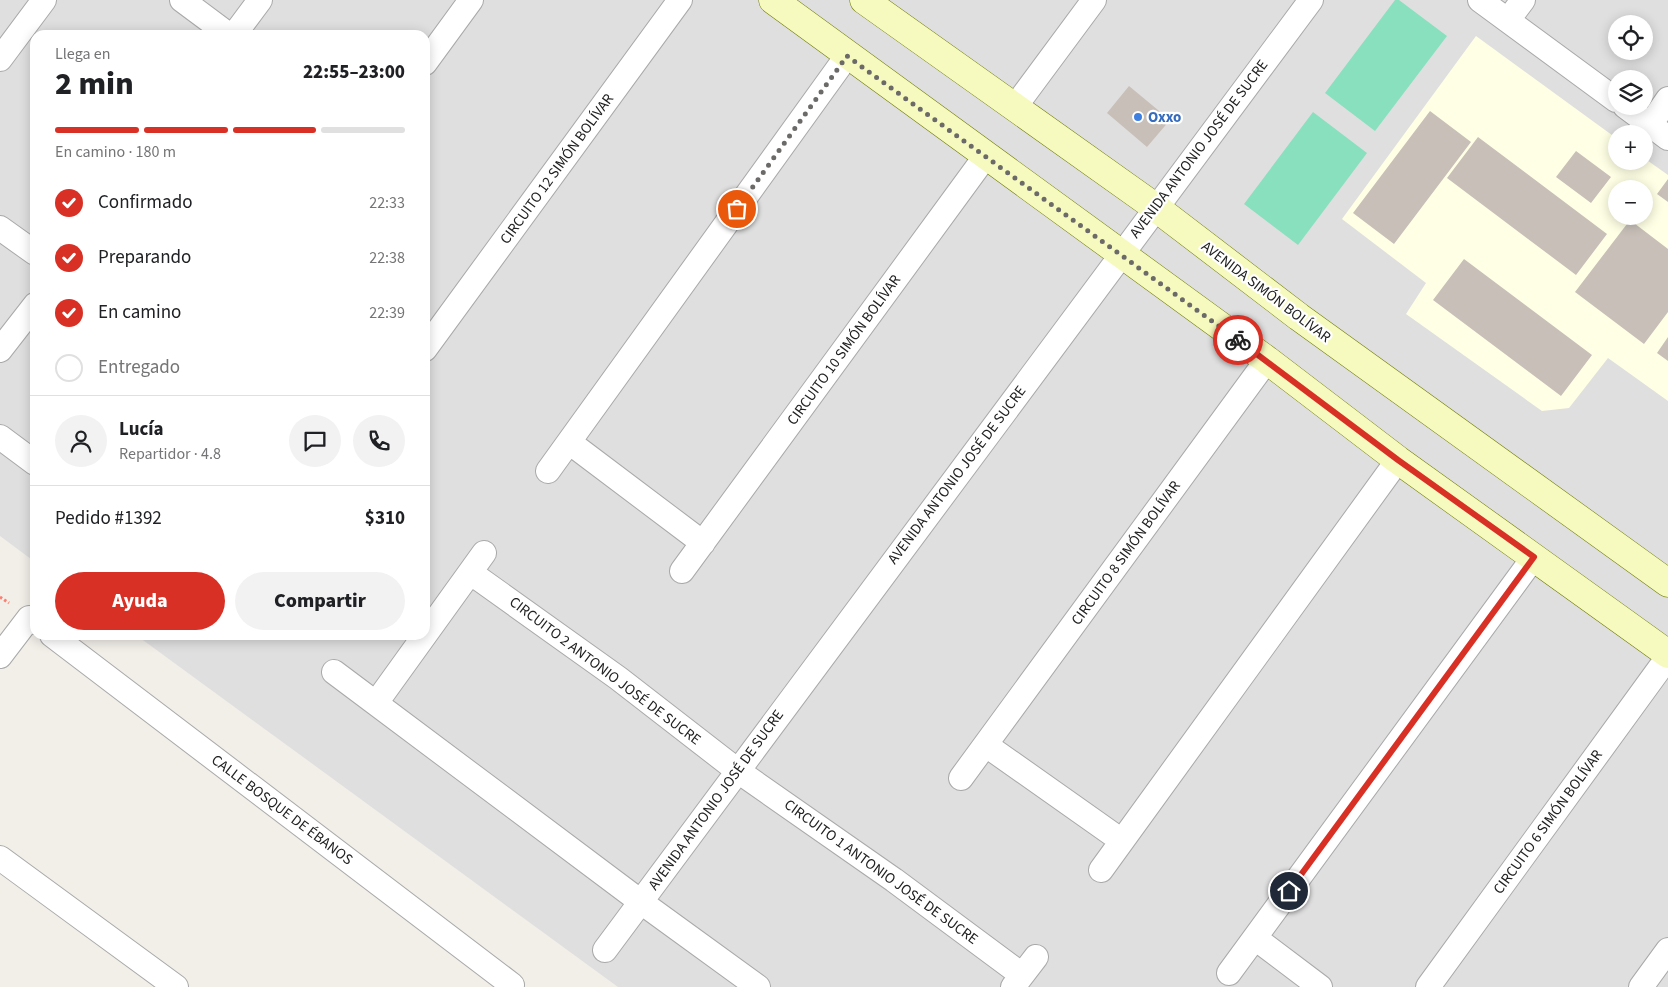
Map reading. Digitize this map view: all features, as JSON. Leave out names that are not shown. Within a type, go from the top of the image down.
[{"type":"main road","points":[[773,0],[985,157],[1266,360],[1398,460],[1668,656]]},
{"type":"main road","name":"AVENIDA SIMÓN BOLÍVAR","points":[[879,4],[1014,108],[1155,208],[1298,317],[1668,583]]},
{"type":"street","points":[[0,59],[44,0]]},
{"type":"street","points":[[182,0],[222,30]]},
{"type":"street","points":[[238,30],[260,0]]},
{"type":"street","points":[[430,56],[471,0]]},
{"type":"street","name":"CIRCUITO 12 SIMÓN BOLÍVAR","points":[[430,336],[680,0]]},
{"type":"street","points":[[1014,108],[1094,0]]},
{"type":"street","name":"AVENIDA ANTONIO JOSÉ DE SUCRE","points":[[605,950],[1310,0]]},
{"type":"street","points":[[1480,0],[1608,94]]},
{"type":"street","points":[[1508,20],[1522,0]]},
{"type":"street","points":[[548,471],[847,56]]},
{"type":"street","points":[[1637,115],[1659,131],[1668,99]]},
{"type":"street","name":"CIRCUITO 10 SIMÓN BOLÍVAR","points":[[682,571],[985,157]]},
{"type":"street","points":[[0,228],[30,249]]},
{"type":"street","points":[[0,350],[30,311]]},
{"type":"street","name":"CIRCUITO 8 SIMÓN BOLÍVAR","points":[[961,778],[1266,360]]},
{"type":"street","points":[[0,437],[30,459]]},
{"type":"street","points":[[569,442],[703,543]]},
{"type":"street","points":[[1102,870],[1398,460]]},
{"type":"street","points":[[430,629],[484,553]]},
{"type":"street","points":[[1230,973],[1534,557]]},
{"type":"street","name":"CIRCUITO 2 ANTONIO JOSÉ DE SUCRE","points":[[471,573],[618,678],[738,771]]},
{"type":"street","points":[[0,656],[30,622]]},
{"type":"street","name":"CALLE BOSQUE DE ÉBANOS","points":[[59,640],[511,986]]},
{"type":"street","points":[[376,703],[422,640]]},
{"type":"street","name":"CIRCUITO 6 SIMÓN BOLÍVAR","points":[[1428,987],[1668,656]]},
{"type":"street","points":[[334,672],[641,902],[758,987]]},
{"type":"street","points":[[986,745],[1122,841]]},
{"type":"street","name":"CIRCUITO 1 ANTONIO JOSÉ DE SUCRE","points":[[738,771],[1024,973]]},
{"type":"street","points":[[0,858],[176,987]]},
{"type":"street","points":[[1255,938],[1320,987]]},
{"type":"street","points":[[1640,987],[1668,950]]},
{"type":"shaded area","points":[[0,0],[1668,0],[1668,987],[618,987],[143,640],[430,640],[430,30],[30,30],[30,558],[0,536]]},
{"type":"shaded area","points":[[1476,36],[1608,132],[1608,170],[1653,170],[1653,164],[1668,175],[1668,401],[1608,358],[1569,408],[1542,411],[1406,314],[1426,283],[1342,219]]},
{"type":"green space","points":[[1395,0],[1399,0],[1447,36],[1375,131],[1325,93]]},
{"type":"green space","points":[[1313,112],[1367,153],[1298,245],[1244,204]]},
{"type":"building","name":"Oxxo","points":[[1129,86],[1170,120],[1147,147],[1107,113]]},
{"type":"building","points":[[1430,111],[1471,142],[1394,244],[1353,213]]},
{"type":"building","points":[[1478,137],[1607,234],[1576,275],[1447,178]]},
{"type":"building","points":[[1576,151],[1611,177],[1591,203],[1556,177]]},
{"type":"building","points":[[1668,179],[1668,202],[1657,194]]},
{"type":"building","points":[[1626,225],[1637,225],[1668,249],[1668,312],[1644,344],[1575,292]]},
{"type":"building","points":[[1464,259],[1592,355],[1561,396],[1433,300]]},
{"type":"building","points":[[1668,337],[1668,361],[1657,353]]},
{"type":"way so far","points":[[737,209],[847,56],[1238,340]]},
{"type":"place","name":"Oxxo","points":[[1138,117]]},
{"type":"route","points":[[1238,340],[1398,460],[1534,557],[1289,891]]}]
